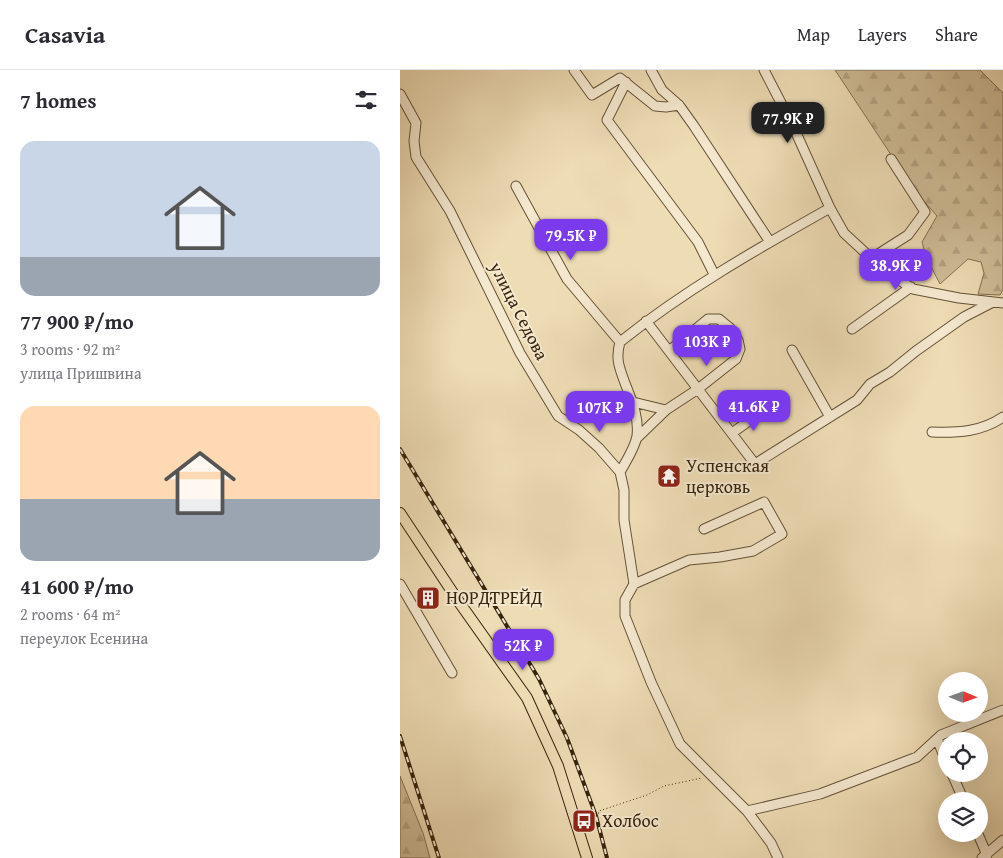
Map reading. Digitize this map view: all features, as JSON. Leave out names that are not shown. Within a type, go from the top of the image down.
[{"type":"main road","points":[[400,513],[459,602],[527,698],[558,766],[587,858]]},
{"type":"street","points":[[574,70],[592,95],[620,78],[655,106],[666,108],[679,105]]},
{"type":"street","points":[[651,70],[662,90],[679,105],[770,242]]},
{"type":"street","points":[[764,70],[793,126],[830,208],[844,233],[884,270],[911,287],[960,298],[1003,303]]},
{"type":"street","points":[[626,82],[607,120],[698,242],[714,274]]},
{"type":"street","name":"улица Седова","points":[[400,94],[416,123],[414,142],[416,157],[450,212],[520,353],[558,416],[579,430],[620,472]]},
{"type":"street","points":[[872,258],[908,235],[925,212],[891,159]]},
{"type":"street","points":[[516,186],[567,278],[620,342],[618,364],[633,402],[637,438]]},
{"type":"street","points":[[620,342],[646,321],[714,274],[830,208]]},
{"type":"street","points":[[852,329],[911,287]]},
{"type":"street","points":[[646,321],[755,464],[858,400],[870,384],[890,372],[964,317],[993,302]]},
{"type":"street","points":[[634,584],[624,520],[624,490],[620,472],[637,438],[666,410],[698,389],[736,359],[740,349],[738,340],[730,328],[719,319],[708,319],[669,351]]},
{"type":"street","points":[[792,350],[830,417]]},
{"type":"street","points":[[633,402],[666,410]]},
{"type":"street","points":[[732,433],[763,411]]},
{"type":"street","points":[[932,432],[958,433],[991,425],[1003,417]]},
{"type":"street","points":[[704,529],[764,502],[782,534],[753,551],[689,560],[634,584],[625,600],[625,616],[651,682],[680,744],[747,811],[771,842],[778,858]]},
{"type":"street","points":[[400,584],[452,673]]},
{"type":"street","points":[[747,811],[820,794],[917,757],[940,735],[1003,710]]},
{"type":"street","points":[[980,842],[984,856],[1003,840]]},
{"type":"path","points":[[580,834],[588,832],[586,819],[598,816],[599,811],[647,796],[664,786],[712,776]]},
{"type":"green space","points":[[835,70],[980,70],[1003,93],[1003,290],[1000,295],[978,294],[984,273],[981,262],[968,259],[940,284],[926,257],[922,242],[937,216],[915,191]]},
{"type":"green space","points":[[400,776],[423,833],[430,858],[400,858]]},
{"type":"railway","points":[[400,449],[539,679],[567,738],[596,816],[607,858]]},
{"type":"railway","points":[[400,736],[439,858]]},
{"type":"place","name":"Успенская церковь","points":[[669,476]]},
{"type":"place","name":"НОРДТРЕЙД","points":[[428,598]]},
{"type":"place","name":"Холбос","points":[[584,821]]}]
